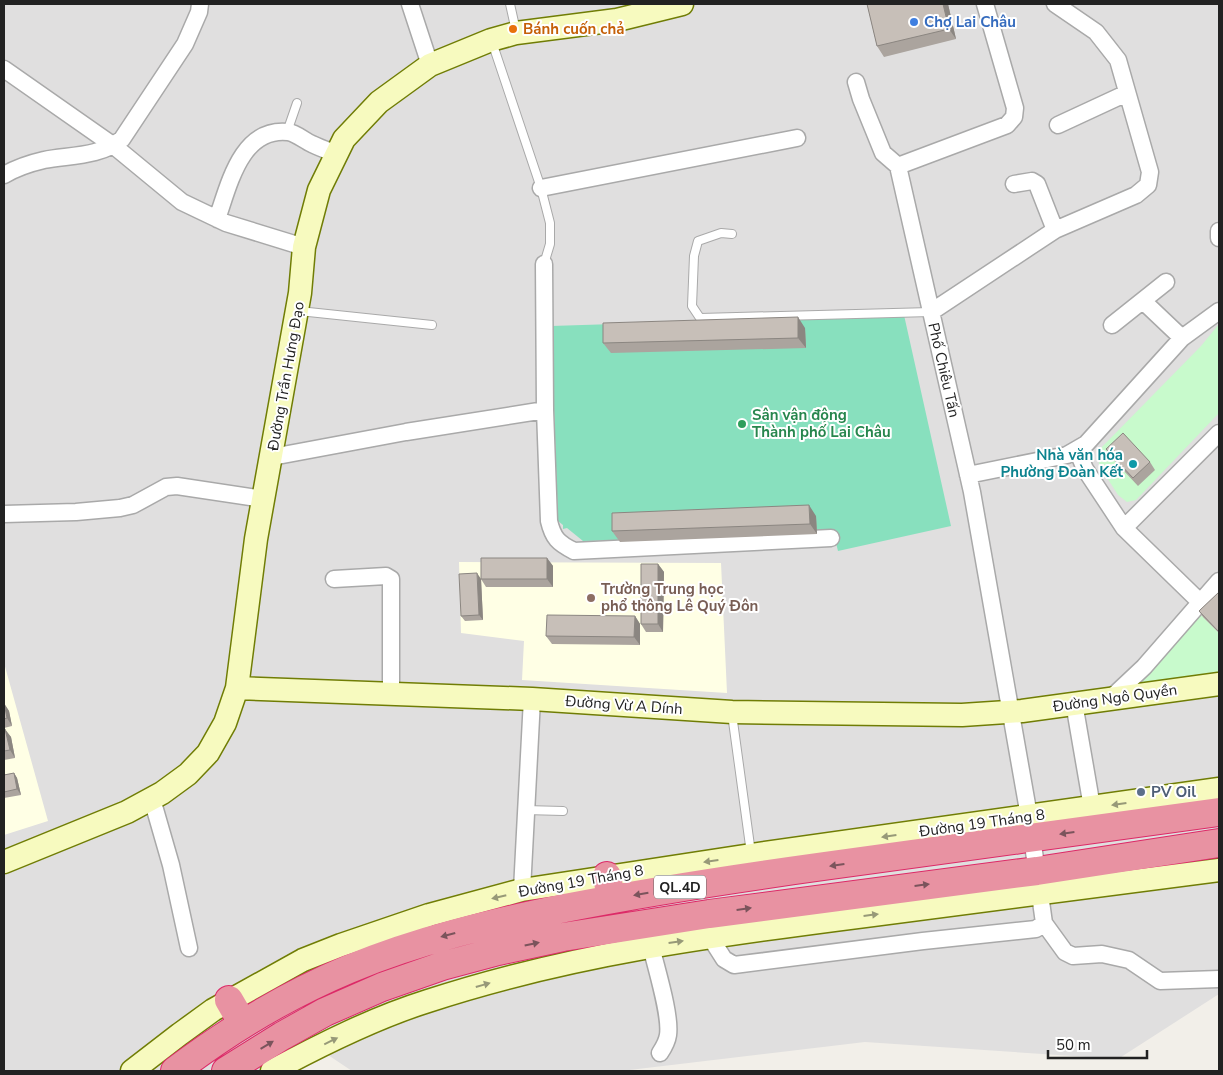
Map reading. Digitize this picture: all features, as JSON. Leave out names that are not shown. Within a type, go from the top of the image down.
[{"type":"highway","name":"Đường 19 Tháng 8","points":[[175,1071],[243,1024],[308,988],[349,969],[394,952],[609,888],[692,884],[1030,827],[1219,812]]},
{"type":"highway","name":"QL.4D","points":[[226,1071],[325,1012],[382,987],[442,966],[498,951],[563,937],[708,914],[1038,882],[1219,843]]},
{"type":"highway","points":[[229,1000],[243,1024]]},
{"type":"street","points":[[8,168],[44,160],[83,155],[114,146],[122,139],[185,44],[199,12],[200,4]]},
{"type":"street","points":[[410,4],[430,65]]},
{"type":"street","name":"Đường Trần Hưng Đạo","points":[[4,862],[127,812],[152,799],[188,774],[208,753],[225,723],[236,688],[256,539],[300,293],[304,247],[319,190],[344,139],[379,102],[430,65],[492,40],[516,33],[617,20],[677,4]]},
{"type":"street","points":[[856,82],[883,153],[898,166],[1007,125],[1014,117],[1015,108],[985,4]]},
{"type":"street","points":[[931,312],[1055,230],[1136,194],[1148,185],[1150,172],[1118,60],[1096,32],[1055,4]]},
{"type":"street","points":[[4,69],[114,146],[182,202],[218,219],[280,241],[304,247]]},
{"type":"street","points":[[1058,125],[1127,93]]},
{"type":"street","points":[[218,219],[232,174],[242,155],[256,141],[270,134],[290,132],[313,145],[337,154]]},
{"type":"street","points":[[541,188],[797,138]]},
{"type":"street","name":"Phố Chiêu Tấn","points":[[898,166],[968,475],[1011,712],[1044,923]]},
{"type":"street","points":[[1014,184],[1032,180],[1037,184],[1055,230]]},
{"type":"street","points":[[1219,231],[1219,238]]},
{"type":"street","points":[[544,264],[545,410],[549,521],[552,534],[562,545],[574,551],[831,538]]},
{"type":"street","points":[[1112,326],[1166,282]]},
{"type":"street","points":[[1143,301],[1182,338]]},
{"type":"street","points":[[968,475],[1067,455],[1077,450],[1092,437],[1182,338],[1219,311]]},
{"type":"street","points":[[272,457],[406,432],[545,410]]},
{"type":"street","points":[[1124,528],[1219,433]]},
{"type":"street","points":[[1077,450],[1085,469],[1124,528],[1200,602]]},
{"type":"street","points":[[4,514],[76,512],[120,508],[133,505],[166,487],[177,486],[264,498]]},
{"type":"street","points":[[334,579],[386,576],[391,579],[391,694]]},
{"type":"street","points":[[1110,698],[1144,667],[1219,581]]},
{"type":"street","name":"Đường Ngô Quyền","points":[[1011,712],[1219,684]]},
{"type":"street","name":"Đường Vừ A Dính","points":[[236,688],[532,699],[732,712],[962,715],[1011,712]]},
{"type":"street","points":[[522,890],[532,699]]},
{"type":"street","points":[[1074,703],[1092,808]]},
{"type":"street","name":"Đường 19 Tháng 8","points":[[132,1071],[180,1034],[229,1000],[303,960],[429,915],[522,890],[609,888],[751,855],[1030,827],[1092,808],[1219,789]]},
{"type":"street","points":[[152,799],[171,865],[188,948]]},
{"type":"street","points":[[272,1071],[343,1035],[428,1001],[570,962],[651,946],[1038,882],[1219,870]]},
{"type":"street","points":[[710,937],[724,959],[734,965],[922,941],[1036,929],[1044,923],[1065,952],[1073,956],[1102,954],[1129,960],[1160,981],[1219,980]]},
{"type":"street","points":[[651,946],[668,1019],[666,1044],[660,1053]]},
{"type":"lane","points":[[510,4],[516,33]]},
{"type":"lane","points":[[492,40],[541,188],[550,223],[550,244],[544,264]]},
{"type":"lane","points":[[287,132],[297,103]]},
{"type":"lane","points":[[732,234],[721,233],[698,241],[694,256],[692,306],[700,318],[931,312]]},
{"type":"lane","points":[[297,311],[432,325]]},
{"type":"lane","points":[[732,712],[751,855]]},
{"type":"lane","points":[[525,810],[563,811]]},
{"type":"shaded area","points":[[4,4],[1219,4],[1219,994],[1118,1059],[865,1042],[621,1071],[352,1071],[316,1047],[290,1071],[4,1071]]},
{"type":"shaded area","name":"Trường Trung học phổ thông Lê Quý Đôn","points":[[459,562],[721,563],[727,693],[522,680],[524,641],[461,633]]},
{"type":"shaded area","points":[[4,663],[48,821],[4,835]]},
{"type":"green space","name":"Sân vận động Thành phố Lai Châu","points":[[904,315],[951,526],[838,551],[834,535],[583,541],[567,528],[563,529],[563,525],[558,521],[551,326]]},
{"type":"green space","points":[[1219,324],[1219,413],[1136,500],[1127,502],[1118,495],[1099,465],[1099,450],[1201,346]]},
{"type":"green space","points":[[1199,613],[1219,633],[1219,678],[1140,684],[1139,680]]},
{"type":"building","name":"Chợ Lai Châu","points":[[867,4],[943,4],[949,29],[877,46]]},
{"type":"building","points":[[798,317],[798,338],[603,343],[603,323]]},
{"type":"building","name":"Nhà văn hóa Phường Đoàn Kết","points":[[1123,433],[1150,462],[1133,478],[1106,449]]},
{"type":"building","points":[[809,505],[810,524],[612,531],[612,513]]},
{"type":"building","points":[[481,558],[547,558],[547,579],[481,579]]},
{"type":"building","points":[[641,564],[658,564],[658,624],[641,624]]},
{"type":"building","points":[[477,573],[479,615],[461,616],[459,574]]},
{"type":"building","points":[[1219,592],[1219,632],[1199,611]]},
{"type":"building","points":[[547,615],[635,616],[634,637],[546,636]]},
{"type":"building","points":[[4,703],[7,718],[4,719]]},
{"type":"building","points":[[4,729],[10,750],[4,751]]},
{"type":"building","points":[[14,773],[17,789],[4,792],[4,775]]},
{"type":"place","name":"Chợ Lai Châu","points":[[914,22]]},
{"type":"place","name":"Bánh cuốn chả","points":[[513,29]]},
{"type":"place","name":"Sân vận động Thành phố Lai Châu","points":[[742,424]]},
{"type":"place","name":"Nhà văn hóa Phường Đoàn Kết","points":[[1133,464]]},
{"type":"place","name":"Trường Trung học phổ thông Lê Quý Đôn","points":[[591,598]]},
{"type":"place","name":"PV Oil","points":[[1141,792]]}]
